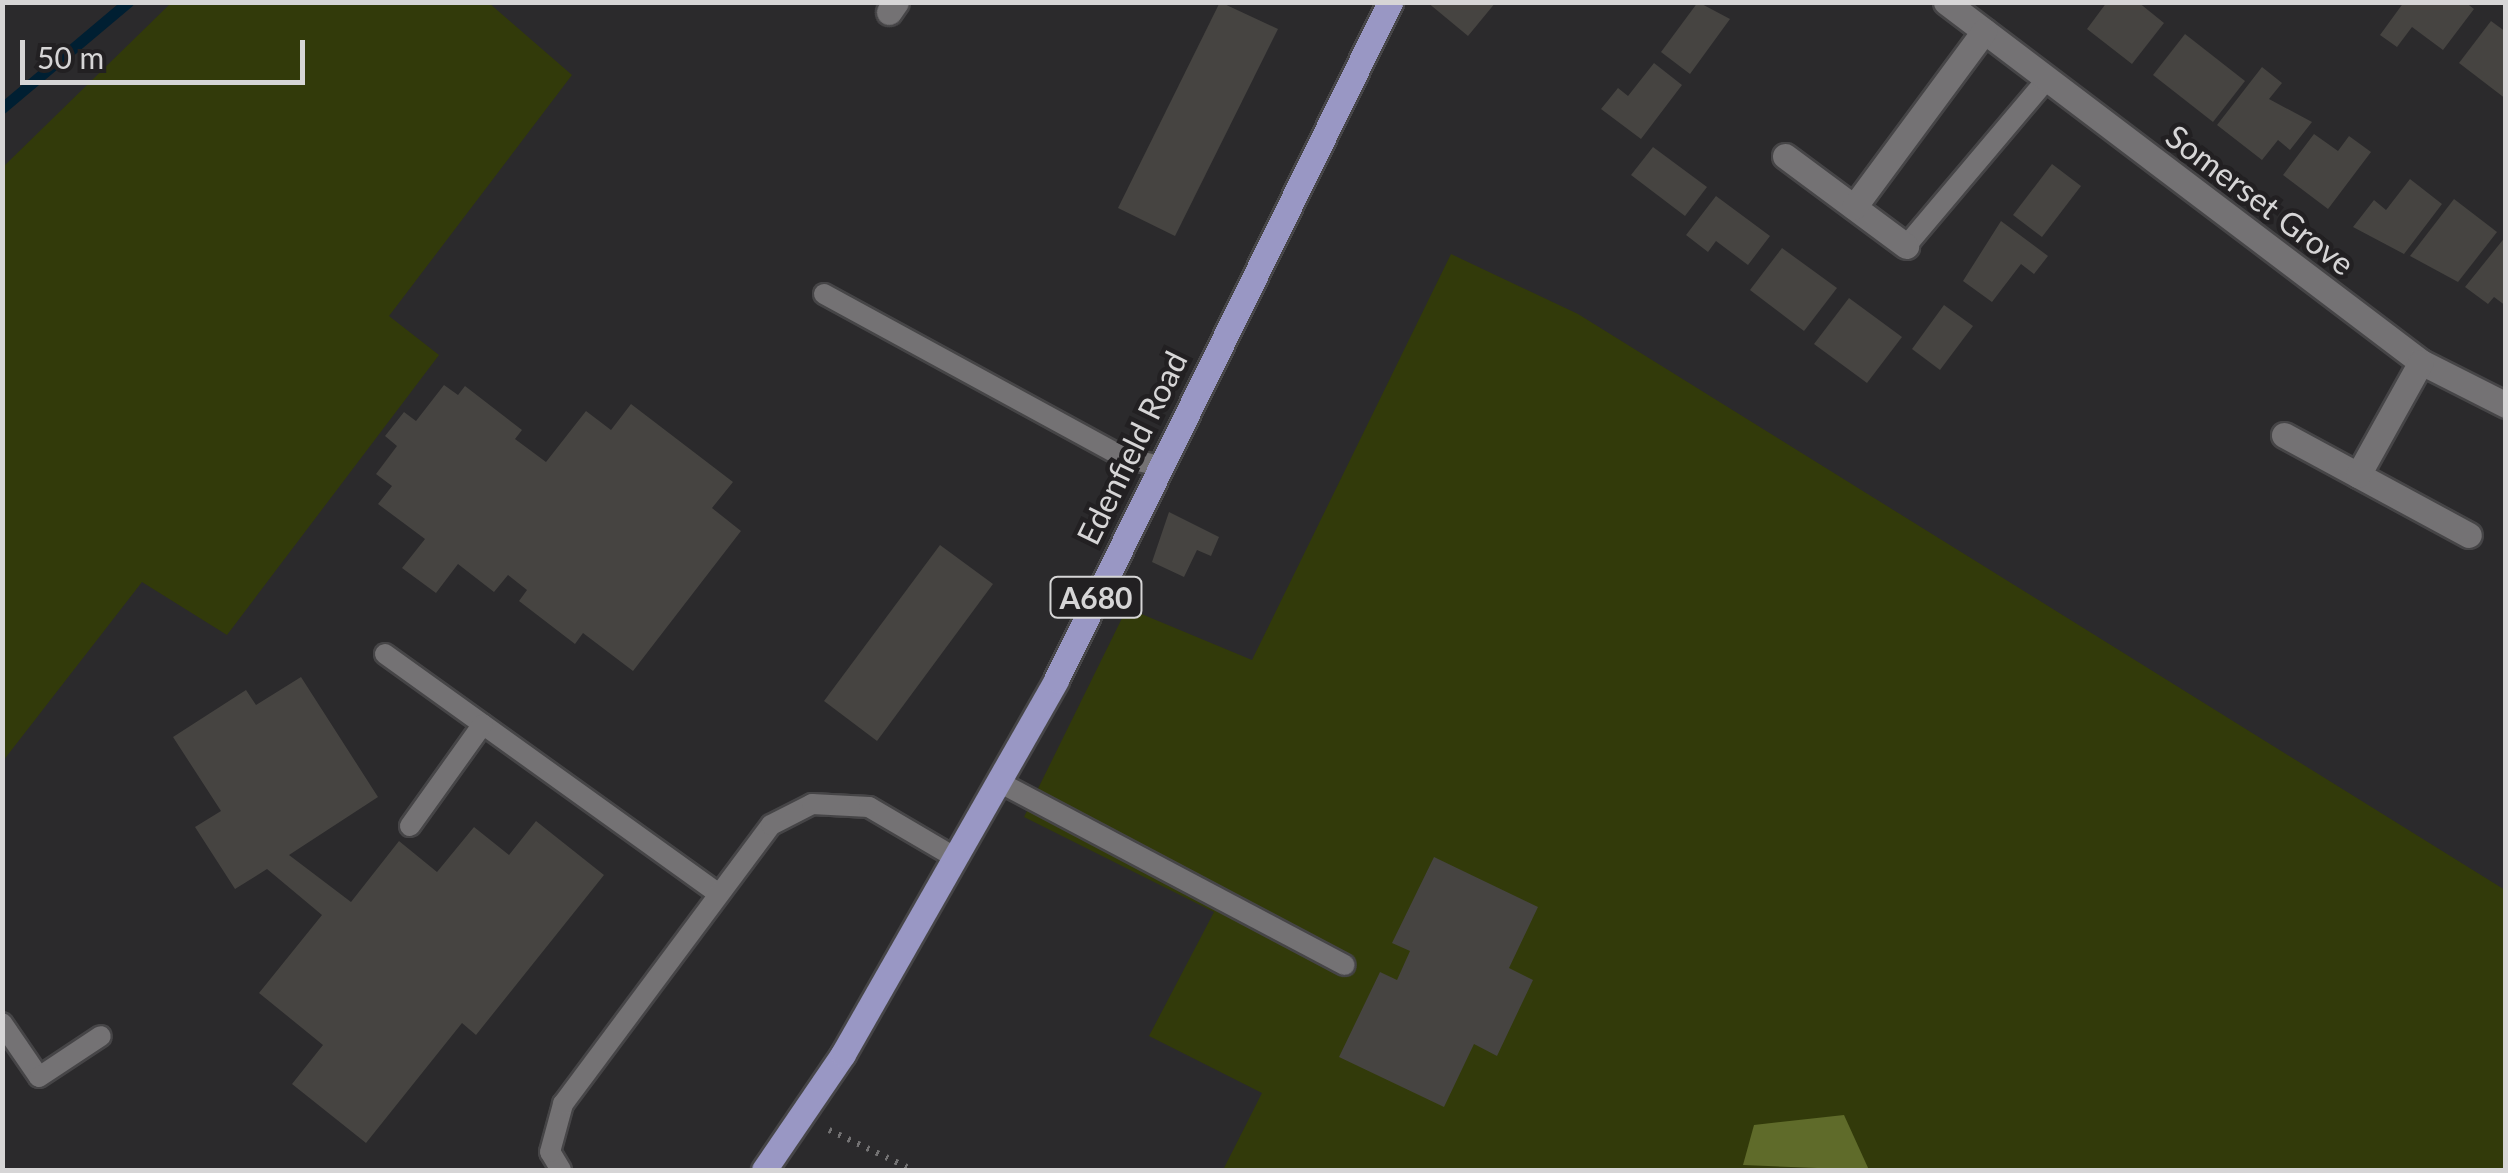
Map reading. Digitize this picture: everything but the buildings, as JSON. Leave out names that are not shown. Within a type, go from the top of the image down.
[{"type":"main road","name":"Edenfield Road","points":[[764,1170],[956,858],[998,782],[1390,2]]},
{"type":"street","name":"Somerset Grove","points":[[1946,2],[2421,362],[2506,405]]},
{"type":"street","points":[[1854,207],[1984,31]]},
{"type":"street","points":[[1785,156],[1906,246]]},
{"type":"street","points":[[2358,475],[2421,362]]},
{"type":"street","points":[[2284,436],[2469,534]]},
{"type":"lane","points":[[1906,246],[2047,79]]},
{"type":"lane","points":[[824,294],[1124,458],[1160,466]]},
{"type":"lane","points":[[384,654],[719,894]]},
{"type":"lane","points":[[410,826],[483,724]]},
{"type":"lane","points":[[998,782],[1345,965]]},
{"type":"lane","points":[[561,1170],[550,1152],[563,1104],[770,825],[812,804],[869,807],[956,858]]},
{"type":"lane","points":[[2,1023],[39,1077],[101,1036]]},
{"type":"path","points":[[800,1116],[913,1170]]},
{"type":"green space","points":[[171,3],[489,3],[572,75],[389,316],[439,355],[227,635],[142,582],[3,761],[3,167]]},
{"type":"green space","points":[[1451,254],[1578,314],[2505,890],[2505,1170],[1223,1170],[1262,1093],[1149,1036],[1214,912],[1024,817],[1127,608],[1252,660]]},
{"type":"green space","points":[[1844,1115],[1869,1170],[1743,1165],[1754,1125]]},
{"type":"waterway","points":[[2,108],[128,2]]}]
